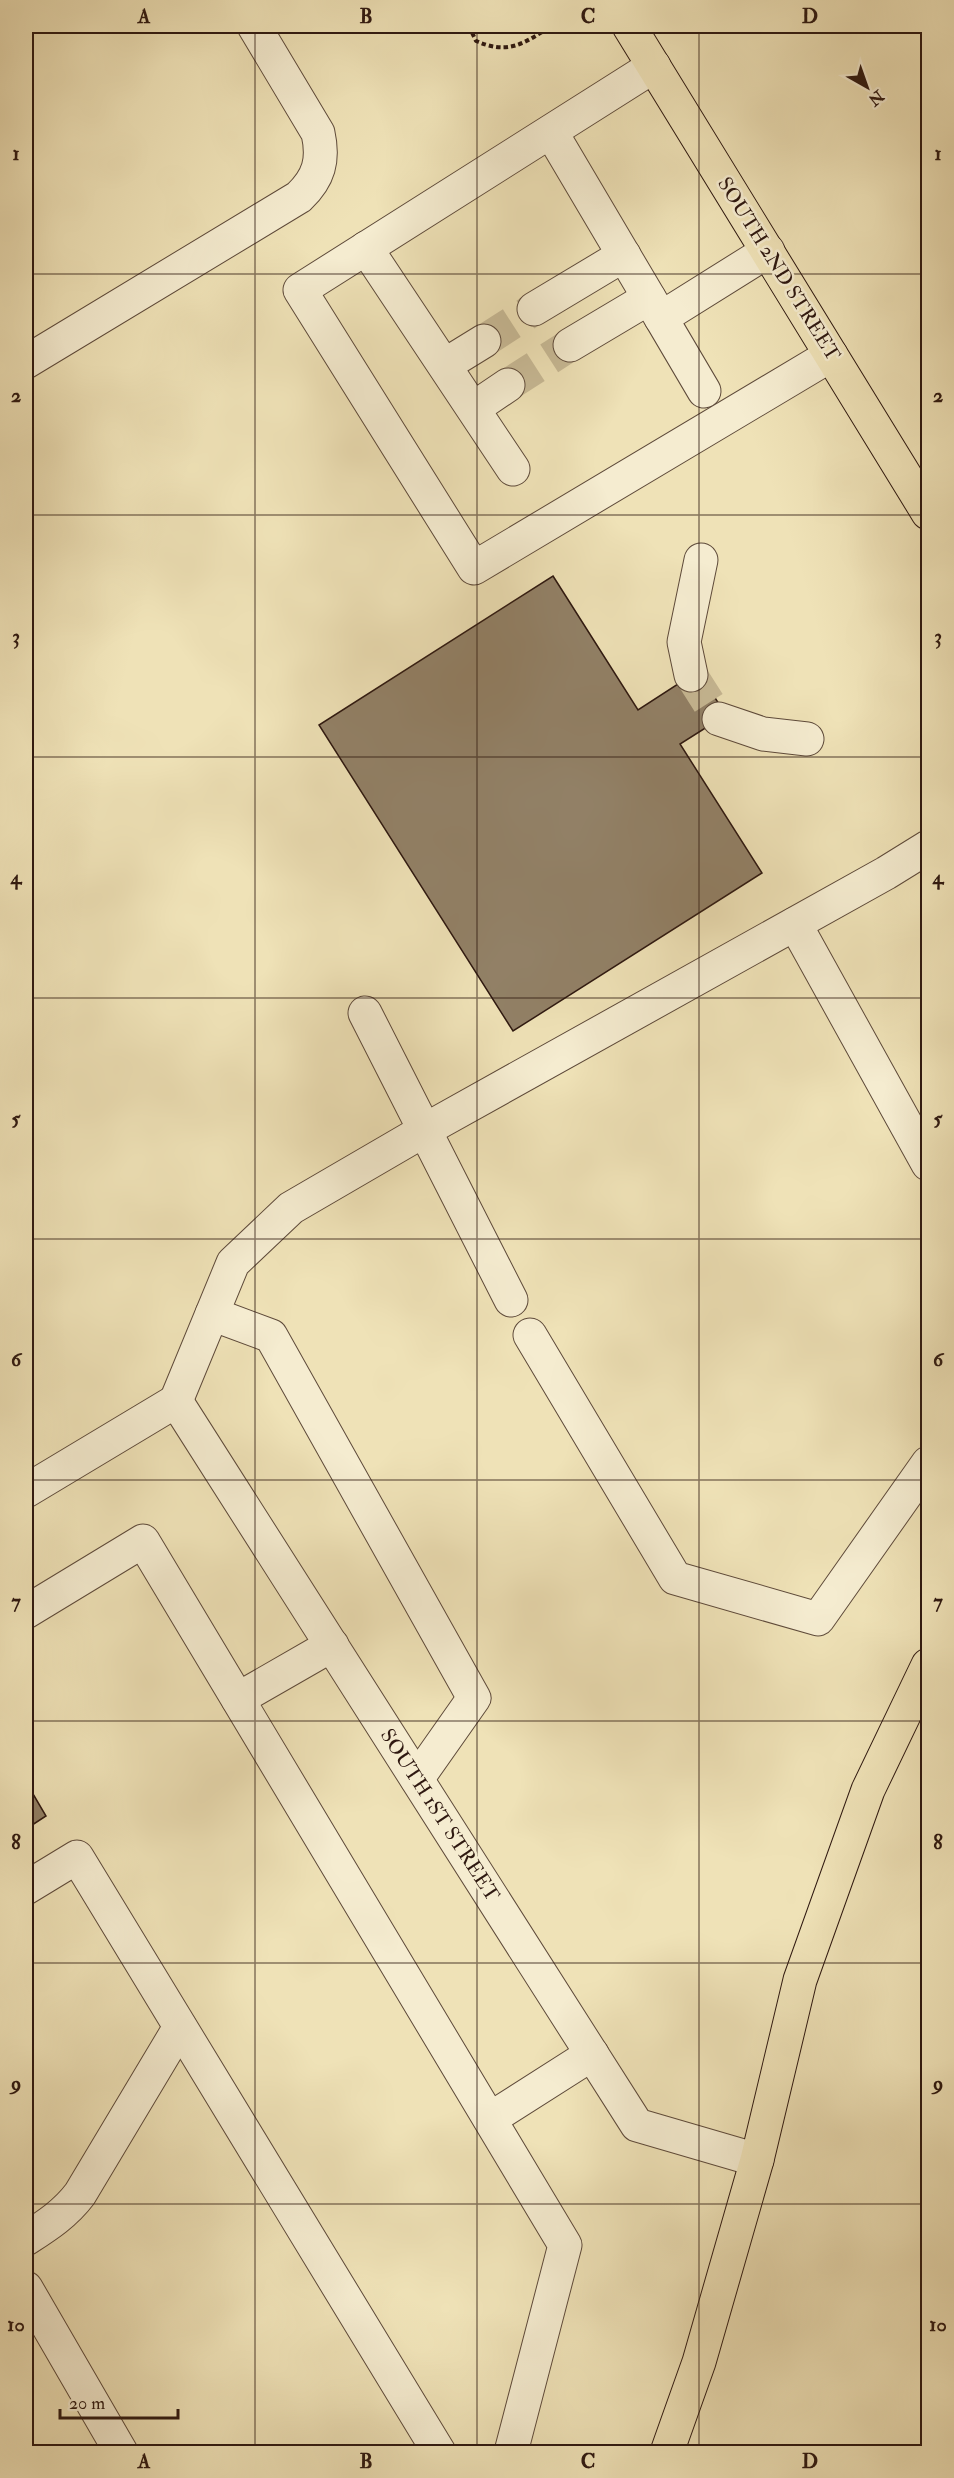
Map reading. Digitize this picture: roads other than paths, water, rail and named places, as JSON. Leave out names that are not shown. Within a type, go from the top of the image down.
[{"type":"main road","name":"SOUTH 2ND STREET","points":[[629,26],[928,513]]},
{"type":"main road","points":[[667,2452],[699,2362],[757,2160],[800,1980],[868,1790],[928,1665]]},
{"type":"street","points":[[26,362],[299,197],[312,185],[320,168],[322,150],[318,133],[254,26]]},
{"type":"street","points":[[654,66],[300,290],[474,568],[831,355]]},
{"type":"street","points":[[550,132],[704,391]]},
{"type":"street","points":[[366,248],[513,469]]},
{"type":"street","points":[[570,345],[655,308],[768,251]]},
{"type":"street","points":[[534,309],[624,255]]},
{"type":"street","points":[[445,365],[484,341]]},
{"type":"street","points":[[474,408],[508,385]]},
{"type":"street","points":[[691,675],[684,642],[701,560]]},
{"type":"street","points":[[719,719],[764,734],[807,739]]},
{"type":"street","points":[[26,1491],[176,1401],[233,1263],[291,1208],[928,847]]},
{"type":"street","points":[[795,924],[928,1164]]},
{"type":"street","points":[[365,1013],[511,1300]]},
{"type":"street","points":[[212,1314],[271,1336],[474,1698],[417,1779]]},
{"type":"street","points":[[530,1335],[675,1578],[818,1619],[928,1463]]},
{"type":"street","name":"SOUTH 1ST STREET","points":[[176,1401],[637,2125],[757,2160]]},
{"type":"street","points":[[26,1612],[143,1541],[565,2245],[511,2452]]},
{"type":"street","points":[[238,1699],[332,1645]]},
{"type":"street","points":[[26,1888],[77,1857],[439,2452]]},
{"type":"street","points":[[26,2239],[69,2208],[80,2194],[180,2027]]},
{"type":"street","points":[[490,2119],[592,2054]]},
{"type":"street","points":[[26,2288],[121,2452]]},
{"type":"tunnel","points":[[484,341],[534,309]]},
{"type":"tunnel","points":[[508,385],[570,345]]},
{"type":"tunnel","points":[[691,675],[719,719]]}]
